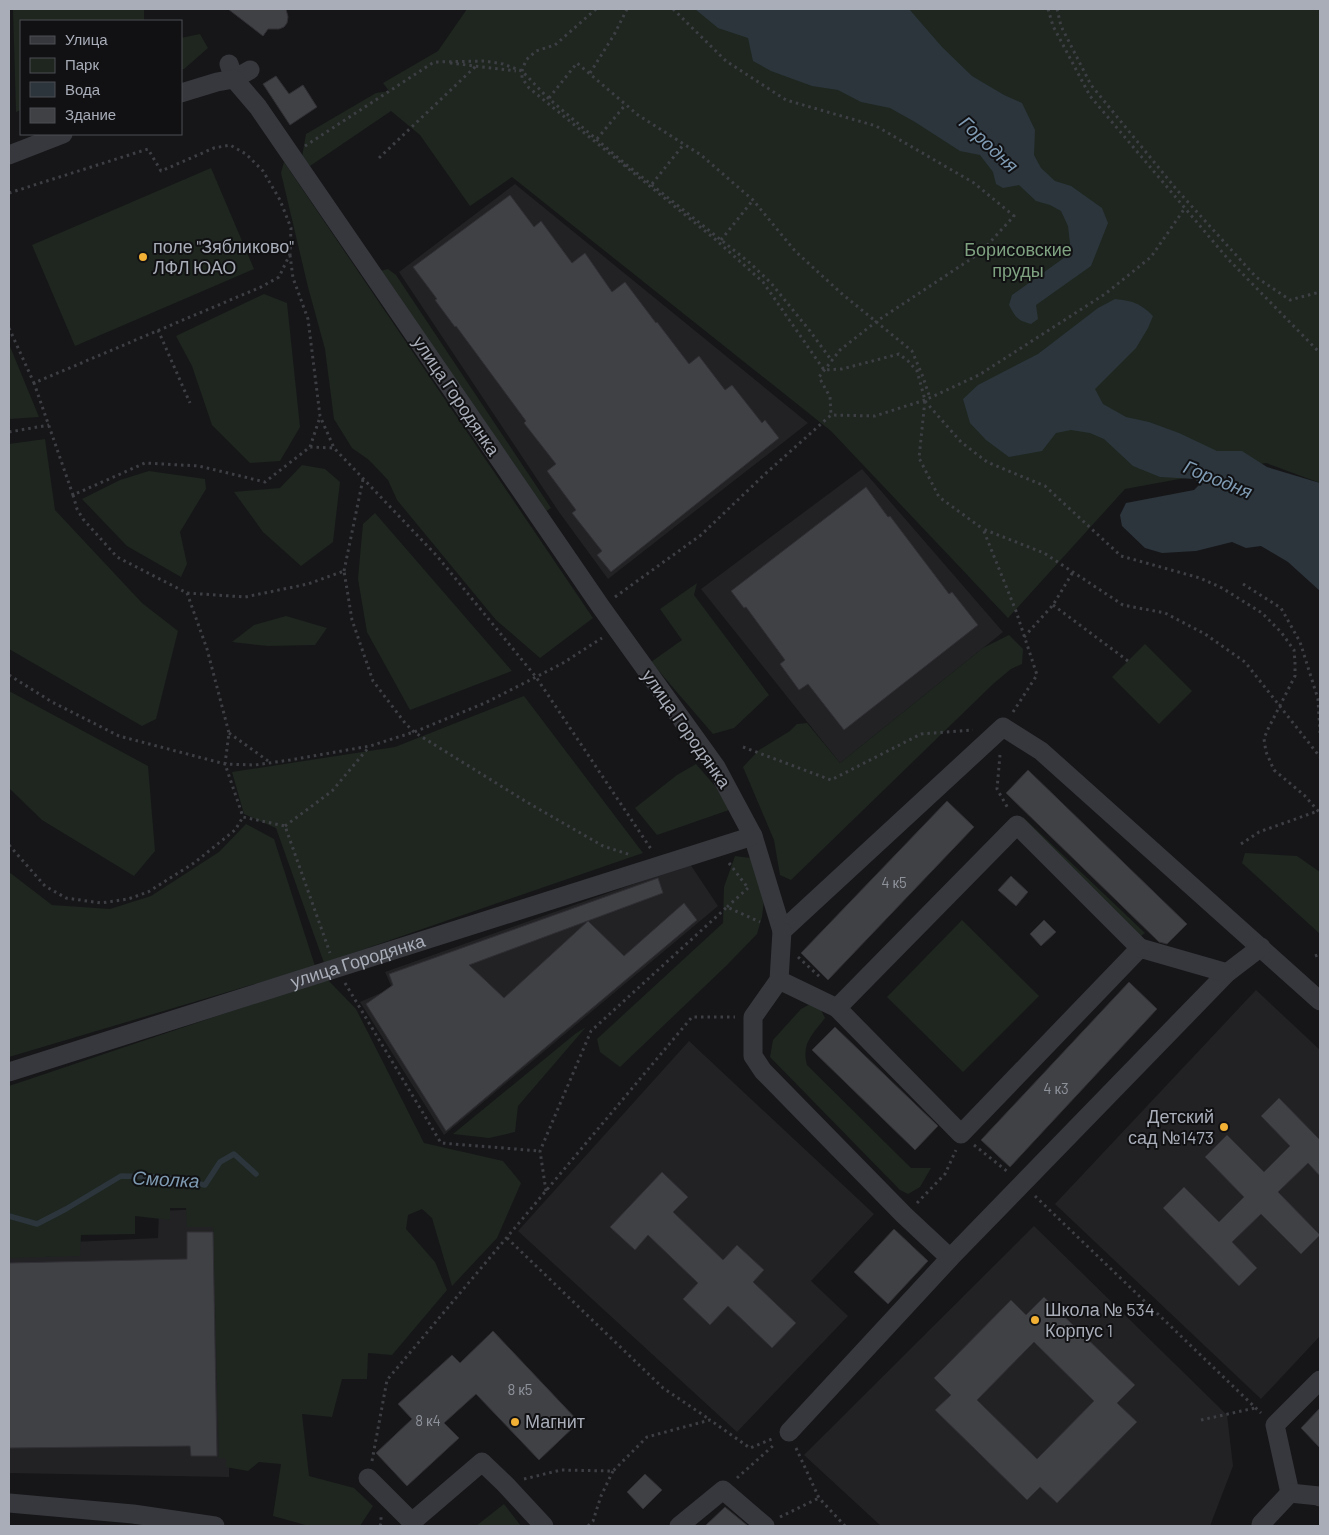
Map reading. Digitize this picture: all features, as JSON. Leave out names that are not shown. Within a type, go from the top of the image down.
[{"type":"street","name":"улица Городянка","points":[[9,1072],[753,836],[716,767],[600,607],[268,121],[238,71],[217,82],[182,93]]},
{"type":"street","points":[[9,155],[60,135]]},
{"type":"street","points":[[782,936],[1003,727],[1041,751],[1320,1001]]},
{"type":"street","points":[[836,1008],[1017,825],[1140,948],[1227,973]]},
{"type":"street","points":[[753,836],[782,936],[779,980],[753,1017],[753,1056],[763,1071],[904,1215],[950,1258]]},
{"type":"street","points":[[789,1432],[950,1258],[1227,973],[1261,947]]},
{"type":"street","points":[[779,980],[836,1008],[961,1134],[1140,948]]},
{"type":"street","points":[[1290,1493],[1275,1426],[1320,1380]]},
{"type":"street","points":[[368,1478],[412,1522],[482,1462],[544,1526]]},
{"type":"street","points":[[679,1526],[723,1490],[764,1526]]},
{"type":"street","points":[[1290,1493],[1320,1496]]},
{"type":"street","points":[[1264,1526],[1261,1524],[1290,1493]]},
{"type":"street","points":[[9,1504],[56,1506],[133,1514],[215,1526]]},
{"type":"path","points":[[596,9],[554,45],[536,51],[526,60],[522,78],[529,88],[716,240],[763,282],[824,370]]},
{"type":"path","points":[[590,73],[614,35],[627,9]]},
{"type":"path","points":[[672,9],[726,61],[786,100],[876,126],[974,183],[1014,216],[980,253],[877,322],[840,350],[819,377],[830,397],[830,415]]},
{"type":"path","points":[[1048,9],[1053,26],[1090,96],[1228,259],[1320,353]]},
{"type":"path","points":[[1057,9],[1061,26],[1091,85],[1176,190],[1256,277],[1290,300],[1320,292]]},
{"type":"path","points":[[291,155],[434,62],[485,61],[503,64],[522,72],[597,139],[750,263],[771,283],[832,361]]},
{"type":"path","points":[[434,62],[522,72]]},
{"type":"path","points":[[549,98],[577,63],[638,115],[701,155],[753,200],[794,251],[841,293],[912,351],[930,398]]},
{"type":"path","points":[[379,158],[476,66]]},
{"type":"path","points":[[597,139],[626,104]]},
{"type":"path","points":[[652,184],[684,144]]},
{"type":"path","points":[[9,193],[148,149],[161,171],[214,148],[230,145],[246,154],[263,171],[280,200],[291,228],[290,254],[293,278],[308,319],[320,416],[334,448],[437,556],[536,677],[662,865]]},
{"type":"path","points":[[721,240],[753,200]]},
{"type":"path","points":[[600,607],[702,535],[764,474],[830,415],[875,416],[925,400],[979,375],[1105,294],[1151,257],[1185,208]]},
{"type":"path","points":[[34,383],[261,287],[279,277],[290,254]]},
{"type":"path","points":[[9,328],[34,383],[77,509],[83,519],[117,557],[187,593],[245,597],[308,584],[344,571]]},
{"type":"path","points":[[158,330],[190,403]]},
{"type":"path","points":[[824,370],[842,369],[899,354],[908,361],[916,372],[925,400],[961,442],[987,462],[1045,486],[1121,556],[1200,578],[1222,588],[1262,613],[1281,632],[1294,650],[1295,676],[1264,739],[1266,752],[1274,770],[1304,795],[1320,812],[1281,823],[1259,832],[1241,844]]},
{"type":"path","points":[[925,400],[919,458],[939,497],[983,529],[1044,553],[1123,605],[1166,613],[1206,634],[1245,662],[1320,757]]},
{"type":"path","points":[[73,495],[145,463],[199,466],[265,482],[310,447],[320,416]]},
{"type":"path","points":[[9,432],[49,425]]},
{"type":"path","points":[[310,447],[334,448]]},
{"type":"path","points":[[363,479],[344,571],[352,620],[373,681],[405,723],[414,732],[525,801],[603,846],[662,865]]},
{"type":"path","points":[[983,529],[1016,611],[1037,675],[1003,727],[997,789],[1017,825]]},
{"type":"path","points":[[1024,638],[1053,605],[1074,572]]},
{"type":"path","points":[[1243,584],[1281,608],[1300,642],[1318,699],[1320,733]]},
{"type":"path","points":[[187,593],[207,648],[230,733],[225,764],[243,817]]},
{"type":"path","points":[[1053,605],[1128,661]]},
{"type":"path","points":[[9,675],[52,702],[119,736],[225,764],[271,763],[370,746],[414,732],[485,703],[536,677],[563,663],[616,629]]},
{"type":"path","points":[[743,747],[831,780],[921,734],[1003,727]]},
{"type":"path","points":[[230,733],[271,763]]},
{"type":"path","points":[[243,817],[285,826],[332,791],[370,746]]},
{"type":"path","points":[[9,845],[45,886],[66,898],[101,903],[128,899],[148,892],[194,863],[222,841],[235,830],[243,817]]},
{"type":"path","points":[[285,826],[336,968],[441,1143],[540,1151]]},
{"type":"path","points":[[546,1191],[540,1151],[591,1031],[748,888]]},
{"type":"path","points":[[727,907],[782,936],[823,980]]},
{"type":"path","points":[[1315,956],[1320,954]]},
{"type":"path","points":[[368,1478],[387,1380],[692,1017],[753,1017]]},
{"type":"path","points":[[904,1215],[945,1174],[952,1162],[961,1134],[1022,1184],[1275,1426]]},
{"type":"path","points":[[507,1238],[663,1388],[750,1448],[789,1432]]},
{"type":"path","points":[[1201,1420],[1256,1408]]},
{"type":"path","points":[[588,1526],[593,1521],[613,1471],[647,1437],[710,1420]]},
{"type":"path","points":[[723,1490],[789,1432]]},
{"type":"path","points":[[789,1432],[819,1498],[846,1526]]},
{"type":"path","points":[[505,1484],[561,1470],[613,1471]]},
{"type":"path","points":[[764,1526],[819,1498]]},
{"type":"shaded area","points":[[515,184],[808,423],[608,579],[559,512],[399,272]]},
{"type":"shaded area","points":[[862,469],[1003,632],[840,763],[701,589]]},
{"type":"shaded area","points":[[690,864],[718,906],[444,1135],[360,1002],[392,988],[385,972]]},
{"type":"shaded area","name":"Детский сад №1473","points":[[1256,990],[1320,1050],[1320,1336],[1261,1399],[1055,1204]]},
{"type":"shaded area","points":[[689,1041],[874,1214],[811,1281],[848,1316],[737,1432],[518,1231]]},
{"type":"shaded area","points":[[230,1208],[229,1477],[9,1473],[9,1245],[158,1238],[159,1211]]},
{"type":"shaded area","name":"Школа № 534 Корпус 1","points":[[1034,1226],[1227,1415],[1233,1466],[1210,1526],[881,1526],[804,1455]]},
{"type":"green space","points":[[13,9],[144,9],[144,20],[20,20],[20,110],[16,112]]},
{"type":"green space","name":"Борисовские пруды","points":[[467,9],[1320,9],[1320,483],[1266,463],[1125,489],[1008,618],[831,431],[512,177],[470,206],[420,135],[391,111],[310,166],[302,157],[306,134],[376,93],[389,91],[383,83],[438,51]]},
{"type":"green space","points":[[200,34],[208,48],[184,69],[182,69],[182,38]]},
{"type":"green space","points":[[284,162],[593,618],[540,658],[496,620],[397,500],[388,480],[369,460],[352,448],[334,419],[325,349],[281,173]]},
{"type":"green space","name":"поле \"Зябликово\" ЛФЛ ЮАО","points":[[211,168],[254,269],[75,346],[32,245]]},
{"type":"green space","points":[[388,269],[396,275],[551,508],[545,512],[380,271]]},
{"type":"green space","points":[[264,294],[287,303],[300,427],[280,461],[250,463],[212,425],[192,366],[176,336]]},
{"type":"green space","points":[[9,344],[39,417],[9,419]]},
{"type":"green space","points":[[45,439],[55,510],[142,603],[178,631],[156,719],[142,726],[9,649],[9,444]]},
{"type":"green space","points":[[302,465],[325,469],[340,482],[333,542],[301,566],[263,532],[234,492],[280,488]]},
{"type":"green space","points":[[149,471],[205,479],[206,489],[180,532],[187,564],[181,577],[127,546],[82,499],[120,480]]},
{"type":"green space","points":[[375,513],[512,671],[410,710],[367,632],[358,579],[363,524]]},
{"type":"green space","points":[[697,583],[694,595],[769,695],[734,728],[713,734],[651,662],[682,640],[660,609]]},
{"type":"green space","points":[[286,616],[327,628],[315,645],[268,646],[232,642],[254,625]]},
{"type":"green space","points":[[1009,635],[1023,649],[1022,664],[1011,669],[993,684],[791,880],[780,875],[774,840],[743,767],[759,750],[790,731],[797,724],[807,723],[840,763],[983,648]]},
{"type":"green space","points":[[1145,644],[1192,691],[1159,724],[1112,677]]},
{"type":"green space","points":[[9,691],[148,766],[155,851],[134,876],[42,820],[9,788]]},
{"type":"green space","points":[[524,696],[643,853],[324,963],[276,828],[244,814],[232,772],[395,747]]},
{"type":"green space","points":[[696,764],[716,787],[729,810],[657,835],[635,808],[677,775]]},
{"type":"green space","points":[[1023,817],[1145,933],[1137,939],[1023,822]]},
{"type":"green space","points":[[246,824],[274,839],[315,966],[9,1057],[9,872],[52,905],[110,909],[151,896],[219,852]]},
{"type":"green space","points":[[1245,853],[1297,856],[1320,872],[1320,934],[1242,863]]},
{"type":"green space","points":[[735,856],[751,858],[765,892],[762,917],[757,934],[620,1067],[600,1052],[597,1039],[723,923],[724,887]]},
{"type":"green space","points":[[962,920],[1039,996],[963,1072],[887,997]]},
{"type":"green space","points":[[327,979],[356,1009],[424,1143],[503,1161],[521,1183],[497,1238],[452,1286],[432,1218],[422,1209],[408,1215],[406,1229],[435,1262],[447,1290],[392,1355],[368,1353],[367,1379],[342,1379],[332,1417],[302,1414],[309,1476],[354,1488],[373,1506],[360,1526],[309,1526],[273,1516],[281,1464],[259,1462],[248,1471],[226,1467],[226,1458],[219,1458],[213,1227],[187,1227],[186,1208],[170,1208],[170,1220],[135,1216],[135,1234],[81,1235],[80,1256],[9,1258],[9,1086]]},
{"type":"green space","points":[[812,1003],[820,1008],[825,1018],[809,1039],[806,1051],[807,1065],[911,1168],[931,1168],[920,1187],[908,1194],[900,1190],[770,1057],[773,1040],[801,1009]]},
{"type":"green space","points":[[586,1027],[518,1106],[515,1132],[489,1138],[453,1134],[575,1034]]},
{"type":"green space","points":[[504,1504],[521,1526],[476,1526]]},
{"type":"water","name":"Городня","points":[[695,9],[909,9],[942,47],[972,76],[1004,95],[1022,103],[1035,130],[1034,155],[1041,168],[1055,181],[1071,186],[1102,208],[1108,223],[1091,266],[1036,305],[1038,319],[1031,324],[1020,320],[1015,316],[1009,305],[1012,295],[1071,252],[1068,226],[1061,211],[1036,201],[1019,185],[1003,188],[996,184],[993,172],[980,155],[960,151],[890,108],[861,102],[838,90],[812,86],[771,71],[753,61],[748,38],[718,28]]},
{"type":"water","name":"Городня","points":[[1115,299],[1136,303],[1153,316],[1136,348],[1095,389],[1103,404],[1126,417],[1149,422],[1179,433],[1217,451],[1242,451],[1267,467],[1320,483],[1320,591],[1288,562],[1261,546],[1246,548],[1232,542],[1196,551],[1162,553],[1145,548],[1122,526],[1120,515],[1126,503],[1194,490],[1200,484],[1195,479],[1160,477],[1133,466],[1104,439],[1090,433],[1071,430],[1056,433],[1042,451],[1009,457],[986,440],[970,423],[963,399],[978,385],[1038,354],[1098,308]]},
{"type":"building","points":[[228,9],[286,9],[287,23],[279,29],[268,29],[263,36]]},
{"type":"building","points":[[276,76],[289,94],[303,85],[317,107],[290,125],[263,84]]},
{"type":"building","points":[[510,195],[534,227],[541,221],[572,263],[585,253],[612,292],[625,282],[689,364],[699,356],[725,390],[732,385],[762,423],[765,420],[779,438],[611,572],[597,555],[602,551],[572,513],[576,510],[547,471],[556,464],[524,423],[526,421],[435,300],[437,299],[413,267]]},
{"type":"building","points":[[866,487],[949,594],[952,592],[978,625],[844,730],[808,684],[799,690],[780,664],[785,660],[746,607],[744,608],[731,591]]},
{"type":"building","points":[[1028,770],[1187,924],[1167,944],[1159,942],[1006,793]]},
{"type":"building","points":[[947,801],[974,827],[828,980],[801,953]]},
{"type":"building","points":[[1011,876],[1028,892],[1016,906],[998,890]]},
{"type":"building","points":[[658,878],[663,893],[469,965],[504,998],[588,921],[624,956],[684,903],[697,920],[446,1131],[366,1004],[393,985],[389,974]]},
{"type":"building","points":[[1044,920],[1056,932],[1041,946],[1030,934]]},
{"type":"building","points":[[1129,982],[1157,1009],[1010,1167],[981,1140]]},
{"type":"building","points":[[835,1027],[938,1126],[915,1150],[812,1050]]},
{"type":"building","points":[[1279,1098],[1320,1140],[1320,1176],[1308,1163],[1278,1192],[1320,1235],[1301,1254],[1261,1214],[1232,1242],[1257,1268],[1239,1286],[1163,1208],[1184,1187],[1219,1222],[1244,1197],[1205,1157],[1227,1135],[1264,1172],[1290,1146],[1261,1116]]},
{"type":"building","points":[[662,1172],[688,1197],[673,1212],[723,1260],[737,1245],[764,1270],[753,1282],[796,1323],[772,1348],[728,1306],[710,1325],[683,1299],[698,1283],[648,1235],[635,1250],[610,1227]]},
{"type":"building","points":[[894,1229],[928,1261],[888,1304],[854,1272]]},
{"type":"building","points":[[187,1232],[213,1232],[217,1456],[191,1456],[190,1446],[9,1448],[9,1263],[187,1259]]},
{"type":"building","points":[[1044,1297],[1135,1385],[1117,1403],[1137,1422],[1057,1503],[1040,1487],[1027,1500],[935,1410],[951,1395],[934,1378],[1011,1300],[1026,1315]],"holes":[[[1034,1342],[1094,1401],[1037,1459],[977,1400]]]},
{"type":"building","points":[[493,1331],[579,1422],[539,1460],[476,1394],[444,1423],[459,1438],[407,1486],[376,1453],[412,1419],[398,1404],[452,1355],[460,1363]]},
{"type":"building","points":[[1320,1408],[1320,1448],[1301,1428]]},
{"type":"building","points":[[645,1474],[662,1490],[643,1509],[627,1492]]},
{"type":"building","points":[[725,1507],[748,1526],[705,1526]]},
{"type":"waterway","name":"Смолка","points":[[9,1216],[37,1224],[121,1176],[163,1177],[205,1185],[220,1162],[234,1154],[256,1174]]},
{"type":"place","name":"поле \"Зябликово\" ЛФЛ ЮАО","points":[[143,257]]},
{"type":"place","name":"Детский сад №1473","points":[[1224,1127]]},
{"type":"place","name":"Школа № 534 Корпус 1","points":[[1035,1320]]},
{"type":"place","name":"Магнит","points":[[515,1422]]}]
